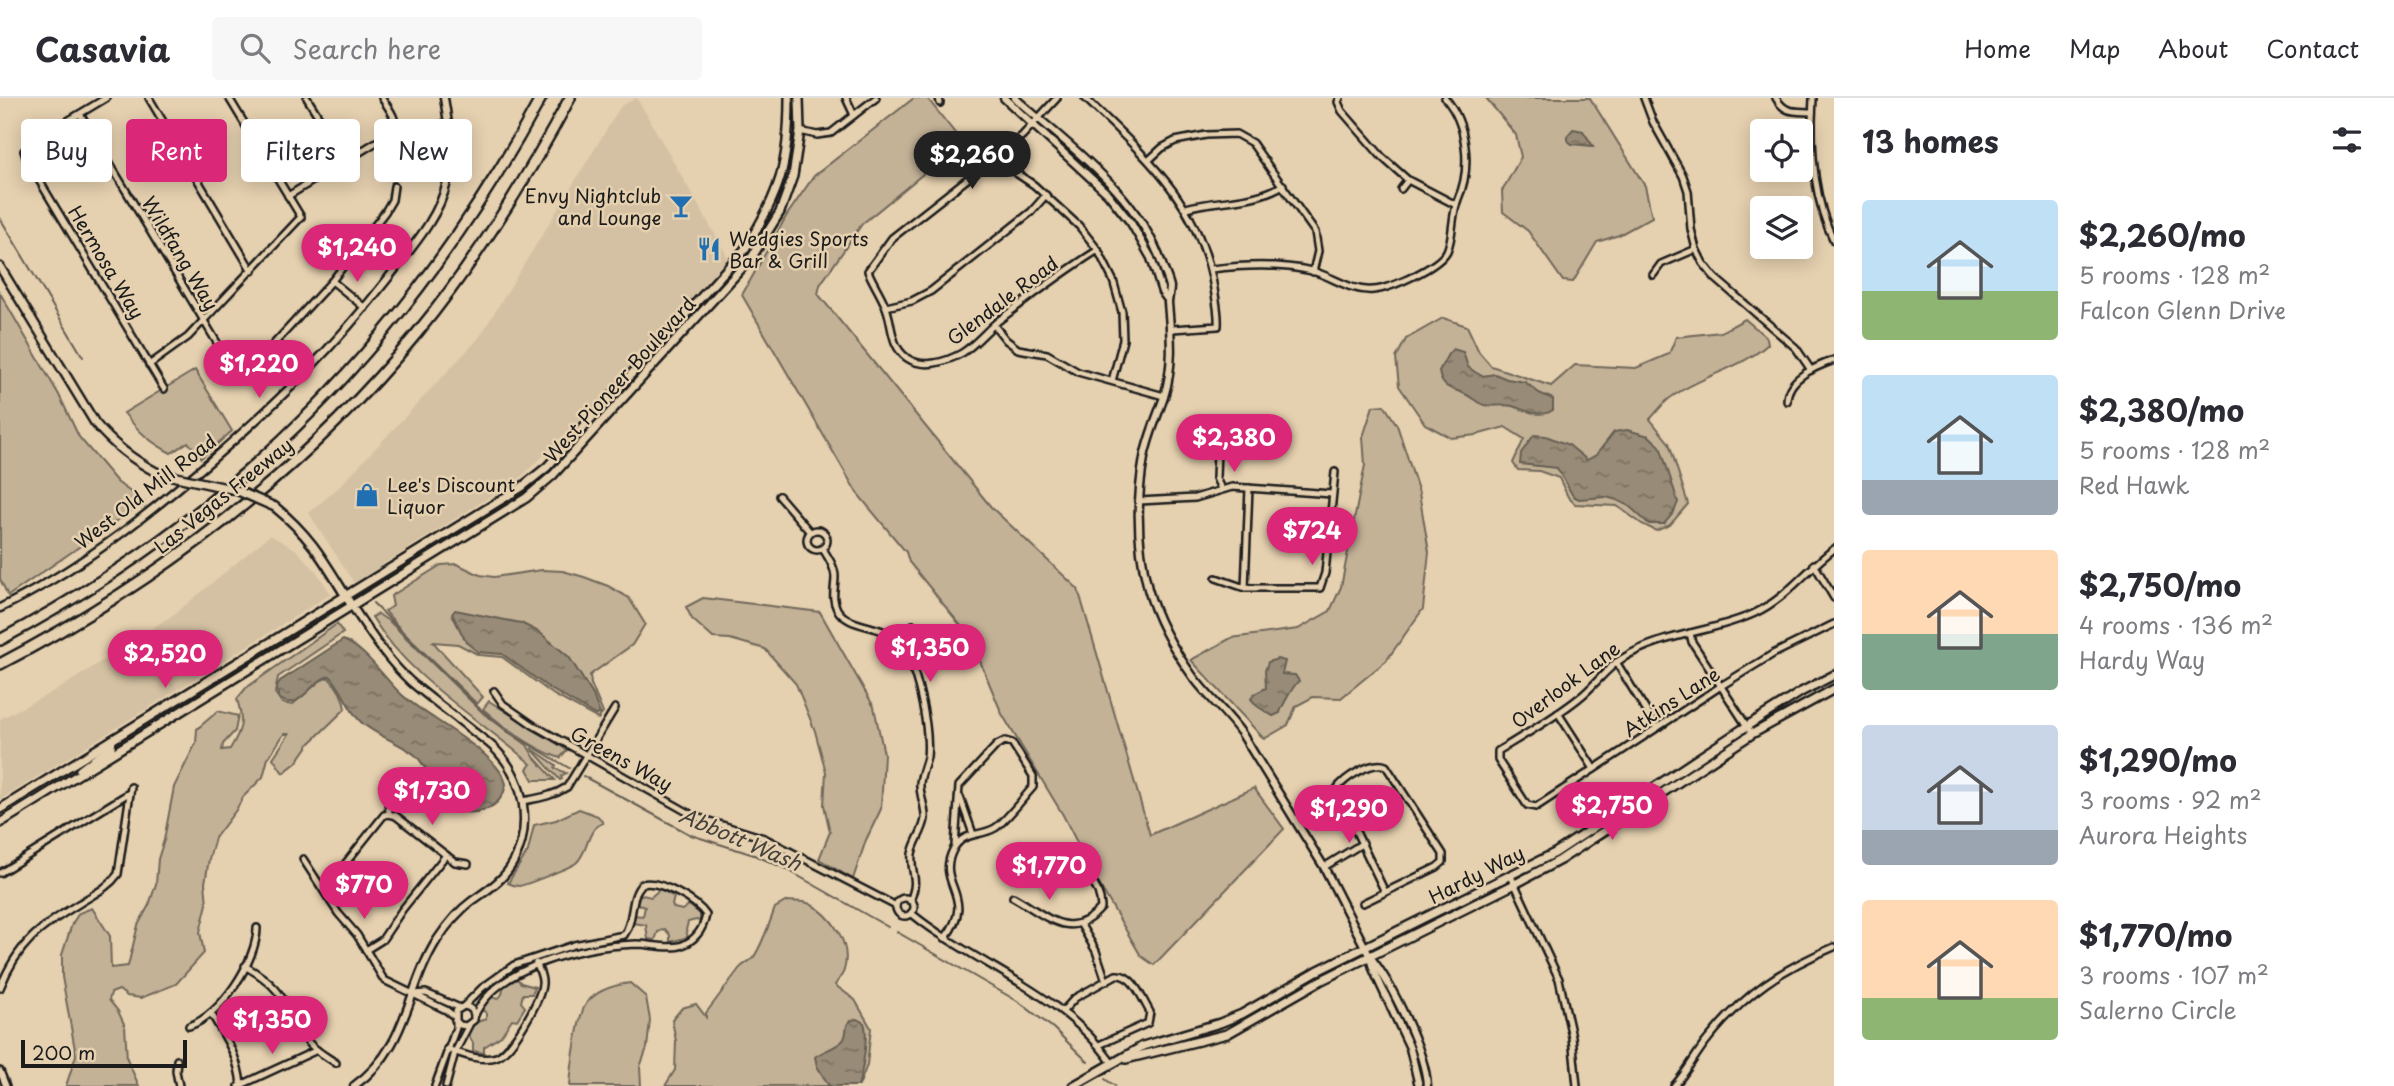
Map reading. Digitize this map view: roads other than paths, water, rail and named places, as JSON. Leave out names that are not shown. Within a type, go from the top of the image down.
[{"type":"highway","name":"Las Vegas Freeway","points":[[0,640],[88,591],[149,550],[257,465],[309,416],[351,371],[438,264],[478,207],[541,98]]},
{"type":"highway","name":"Las Vegas Freeway","points":[[0,664],[104,607],[165,566],[274,480],[323,435],[416,334],[458,279],[499,219],[570,98]]},
{"type":"main road","name":"West Pioneer Boulevard","points":[[0,810],[522,487],[547,467],[745,249],[770,209],[782,176],[789,132],[789,98]]},
{"type":"main road","name":"West Pioneer Boulevard","points":[[0,823],[526,498],[553,475],[751,257],[780,212],[793,176],[800,131],[799,98]]},
{"type":"main road","points":[[0,267],[106,437],[123,452],[158,473],[236,490],[275,507],[296,524],[313,544],[352,606]]},
{"type":"main road","name":"Hardy Way","points":[[1073,1086],[1143,1046],[1242,1014],[1317,971],[1555,853],[1747,726],[1834,675]]},
{"type":"main road","name":"Hardy Way","points":[[1112,1063],[1227,1034],[1320,981],[1560,860],[1752,734],[1834,689]]},
{"type":"main road","points":[[76,776],[82,768],[111,747],[112,740]]},
{"type":"street","points":[[80,114],[106,98]]},
{"type":"street","points":[[149,98],[252,271]]},
{"type":"street","points":[[149,365],[188,337],[300,217],[229,98]]},
{"type":"street","points":[[307,98],[320,119]]},
{"type":"street","points":[[360,152],[396,128],[396,122],[382,98]]},
{"type":"street","name":"West Old Mill Road","points":[[0,608],[100,550],[174,493],[300,380],[365,308],[419,239],[441,199],[447,182],[451,148],[444,98]]},
{"type":"street","points":[[846,98],[854,116]]},
{"type":"street","points":[[800,131],[817,135],[831,133],[876,98]]},
{"type":"street","points":[[1003,98],[1115,187],[1139,217],[1158,254],[1170,287],[1168,300],[1172,329],[1170,373],[1144,456],[1139,502],[1141,551],[1149,590],[1161,623],[1196,680],[1242,734],[1324,867],[1370,957],[1410,1048],[1419,1086]]},
{"type":"street","points":[[1015,98],[1036,122]]},
{"type":"street","points":[[1046,195],[1031,212],[931,291],[912,301],[886,307],[869,271],[892,238],[1036,122],[1057,98]]},
{"type":"street","points":[[1084,98],[1149,160],[1186,208],[1211,269],[1219,316],[1218,326],[1172,329]]},
{"type":"street","points":[[1340,98],[1342,111],[1382,157],[1408,180],[1456,205]]},
{"type":"street","points":[[1211,269],[1275,266],[1313,271],[1353,288],[1372,290],[1391,286],[1440,260],[1447,250],[1456,205],[1462,192],[1464,173],[1464,138],[1458,117],[1445,98]]},
{"type":"street","points":[[1644,98],[1653,122],[1683,176],[1688,191],[1691,229],[1703,263],[1715,278],[1796,348],[1811,370]]},
{"type":"street","points":[[1776,98],[1786,111],[1812,112]]},
{"type":"street","points":[[1813,98],[1816,177],[1824,216],[1834,241]]},
{"type":"street","name":"Hermosa Way","points":[[80,114],[31,143],[24,151],[164,389]]},
{"type":"street","name":"Wildfang Way","points":[[80,114],[234,371],[242,376],[247,373],[332,281]]},
{"type":"street","points":[[1149,160],[1161,148],[1175,141],[1206,135],[1236,134],[1252,143],[1315,232],[1318,251],[1313,271]]},
{"type":"street","points":[[999,153],[1013,171],[1046,195],[1079,226],[1098,250],[1113,280],[1122,312],[1123,340],[1112,382]]},
{"type":"street","points":[[1401,189],[1408,180]]},
{"type":"street","points":[[288,196],[311,182]]},
{"type":"street","points":[[1186,208],[1204,203],[1251,198],[1272,192],[1283,185]]},
{"type":"street","points":[[365,308],[332,281],[385,212],[392,200],[394,186]]},
{"type":"street","points":[[1653,275],[1661,264],[1696,249]]},
{"type":"street","name":"Glendale Road","points":[[886,307],[897,348],[906,358],[920,364],[941,362],[963,352],[1051,280],[1098,250]]},
{"type":"street","points":[[994,324],[1006,341],[1018,349],[1047,354],[1078,372],[1164,396]]},
{"type":"street","points":[[1787,401],[1787,391],[1793,383],[1811,370],[1834,360]]},
{"type":"street","points":[[1217,450],[1216,478],[1221,489]]},
{"type":"street","points":[[1216,578],[1245,589],[1320,588],[1325,573],[1335,472]]},
{"type":"street","points":[[1139,502],[1195,498],[1232,487],[1332,494]]},
{"type":"street","points":[[1245,589],[1249,488]]},
{"type":"street","points":[[779,496],[810,532]]},
{"type":"street","points":[[820,529],[826,533],[827,543],[823,548],[813,549],[808,544],[807,537],[810,532],[820,529]]},
{"type":"street","points":[[823,548],[835,576],[833,598],[837,608],[844,617],[873,626],[897,640],[911,667],[921,701],[927,741],[920,782],[925,818],[912,857],[916,878],[910,901],[913,908],[906,916],[901,915],[896,906],[902,899],[910,901]]},
{"type":"street","name":"Overlook Lane","points":[[1527,805],[1498,760],[1498,751],[1581,696],[1616,662],[1643,647],[1689,633],[1717,628],[1754,613],[1778,600],[1814,564],[1834,549]]},
{"type":"street","points":[[1814,564],[1834,598]]},
{"type":"street","points":[[352,606],[383,652],[410,681],[498,751],[513,773],[523,801],[525,824],[514,861],[492,888],[453,918],[427,958],[404,1023],[394,1041],[383,1059],[354,1086]]},
{"type":"street","name":"Atkins Lane","points":[[1527,805],[1536,807],[1773,654],[1834,624]]},
{"type":"street","points":[[897,640],[913,625]]},
{"type":"street","points":[[1689,633],[1692,642],[1752,734]]},
{"type":"street","points":[[1616,662],[1657,728]]},
{"type":"street","name":"Greens Way","points":[[494,691],[503,704],[523,718],[585,756],[696,817],[764,838],[896,906]]},
{"type":"street","points":[[523,801],[544,797],[567,787],[615,708]]},
{"type":"street","points":[[1558,713],[1594,769]]},
{"type":"street","points":[[945,938],[955,925],[958,914],[959,903],[948,869],[955,846],[963,837],[995,828],[1033,787],[1034,781],[1012,743],[1005,741],[997,745],[960,786],[955,846]]},
{"type":"street","points":[[1363,903],[1437,867],[1443,862],[1443,854],[1386,766],[1379,763],[1361,771],[1336,790],[1385,892]]},
{"type":"street","points":[[0,873],[130,790],[118,874],[111,884],[52,920],[27,940],[8,968],[0,988]]},
{"type":"street","points":[[958,792],[973,834]]},
{"type":"street","points":[[388,797],[389,814]]},
{"type":"street","points":[[320,886],[337,874],[384,815],[389,814],[396,816],[455,862],[468,864]]},
{"type":"street","points":[[1324,867],[1363,844]]},
{"type":"street","points":[[366,950],[382,940],[446,855]]},
{"type":"street","points":[[303,859],[384,980],[446,1010],[463,1026],[469,1025]]},
{"type":"street","points":[[1013,897],[1066,926],[1081,925],[1101,908],[1101,900],[1086,875],[1062,867]]},
{"type":"street","points":[[1510,874],[1559,979],[1572,1037],[1577,1086]]},
{"type":"street","points":[[446,1086],[455,1052],[469,1025],[488,995],[503,982],[537,965],[593,950],[637,944],[677,947],[693,940],[704,927],[706,915],[700,906],[657,883],[648,882],[636,890],[629,929],[637,944]]},
{"type":"street","points":[[911,913],[945,938],[1035,990],[1063,1011],[1099,1045],[1112,1063]]},
{"type":"street","points":[[1081,925],[1096,951],[1106,981]]},
{"type":"street","points":[[189,1026],[200,1023],[222,1003],[257,942],[257,928]]},
{"type":"street","points":[[435,1086],[456,1028],[455,1018],[462,1007],[498,975],[533,957],[574,945],[619,937],[629,929]]},
{"type":"street","points":[[1674,1086],[1730,1012],[1760,986],[1785,970],[1834,947]]},
{"type":"street","points":[[447,1049],[483,1059],[497,1057],[508,1051],[540,994],[543,980],[533,957]]},
{"type":"street","points":[[1370,957],[1380,968],[1416,1043],[1427,1086]]},
{"type":"street","points":[[245,966],[267,978],[282,994],[310,1044],[336,1063]]},
{"type":"street","points":[[1063,1011],[1075,998],[1106,981],[1123,974],[1129,978],[1150,1012],[1150,1017],[1147,1023],[1099,1045]]},
{"type":"street","points":[[414,994],[426,993],[473,1011],[474,1017]]},
{"type":"street","points":[[212,1014],[235,1053],[240,1071],[240,1086],[317,1050]]},
{"type":"street","points":[[177,1060],[179,1086]]},
{"type":"street","points":[[0,1071],[6,1086]]},
{"type":"water","points":[[1573,129],[1583,131],[1593,146],[1572,144],[1567,140]]},
{"type":"water","points":[[1453,349],[1463,352],[1468,367],[1482,376],[1495,374],[1525,382],[1539,393],[1553,399],[1553,410],[1538,414],[1512,406],[1484,405],[1448,387],[1442,381],[1439,371]]},
{"type":"water","points":[[1627,430],[1649,436],[1660,446],[1678,502],[1664,524],[1649,524],[1629,506],[1617,500],[1606,497],[1579,499],[1573,496],[1557,468],[1520,464],[1521,453],[1534,435],[1546,436],[1569,445],[1587,460],[1596,455],[1614,432]]},
{"type":"water","points":[[455,610],[521,623],[539,632],[569,657],[593,695],[600,714],[595,715],[549,688],[502,654],[478,652],[466,642],[452,614]]},
{"type":"water","points":[[343,640],[367,657],[412,703],[490,759],[506,784],[497,802],[487,809],[473,812],[458,811],[444,805],[435,793],[427,771],[419,759],[360,721],[330,676],[323,678],[294,702],[280,699],[276,689],[280,681]]},
{"type":"water","points":[[1277,659],[1285,661],[1282,674],[1295,675],[1299,681],[1280,713],[1273,716],[1251,699],[1254,694],[1266,688],[1265,671],[1268,662]]},
{"type":"water","points":[[857,1019],[864,1023],[866,1036],[858,1086],[829,1086],[817,1066],[815,1057],[842,1042],[849,1022]]},
{"type":"waterway","name":"Abbott Wash","points":[[0,218],[83,357]]},
{"type":"waterway","name":"Abbott Wash","points":[[373,603],[478,707],[508,732],[569,768]]},
{"type":"waterway","name":"Abbott Wash","points":[[583,776],[691,835],[754,855],[786,869],[888,927]]},
{"type":"waterway","name":"Abbott Wash","points":[[897,932],[1019,1002],[1053,1028],[1088,1062]]},
{"type":"waterway","points":[[1105,1079],[1115,1086]]},
{"type":"place","name":"Envy Nightclub and Lounge","points":[[681,206]]},
{"type":"place","name":"Wedgies Sports Bar & Grill","points":[[709,249]]},
{"type":"place","name":"Lee's Discount Liquor","points":[[367,495]]}]
